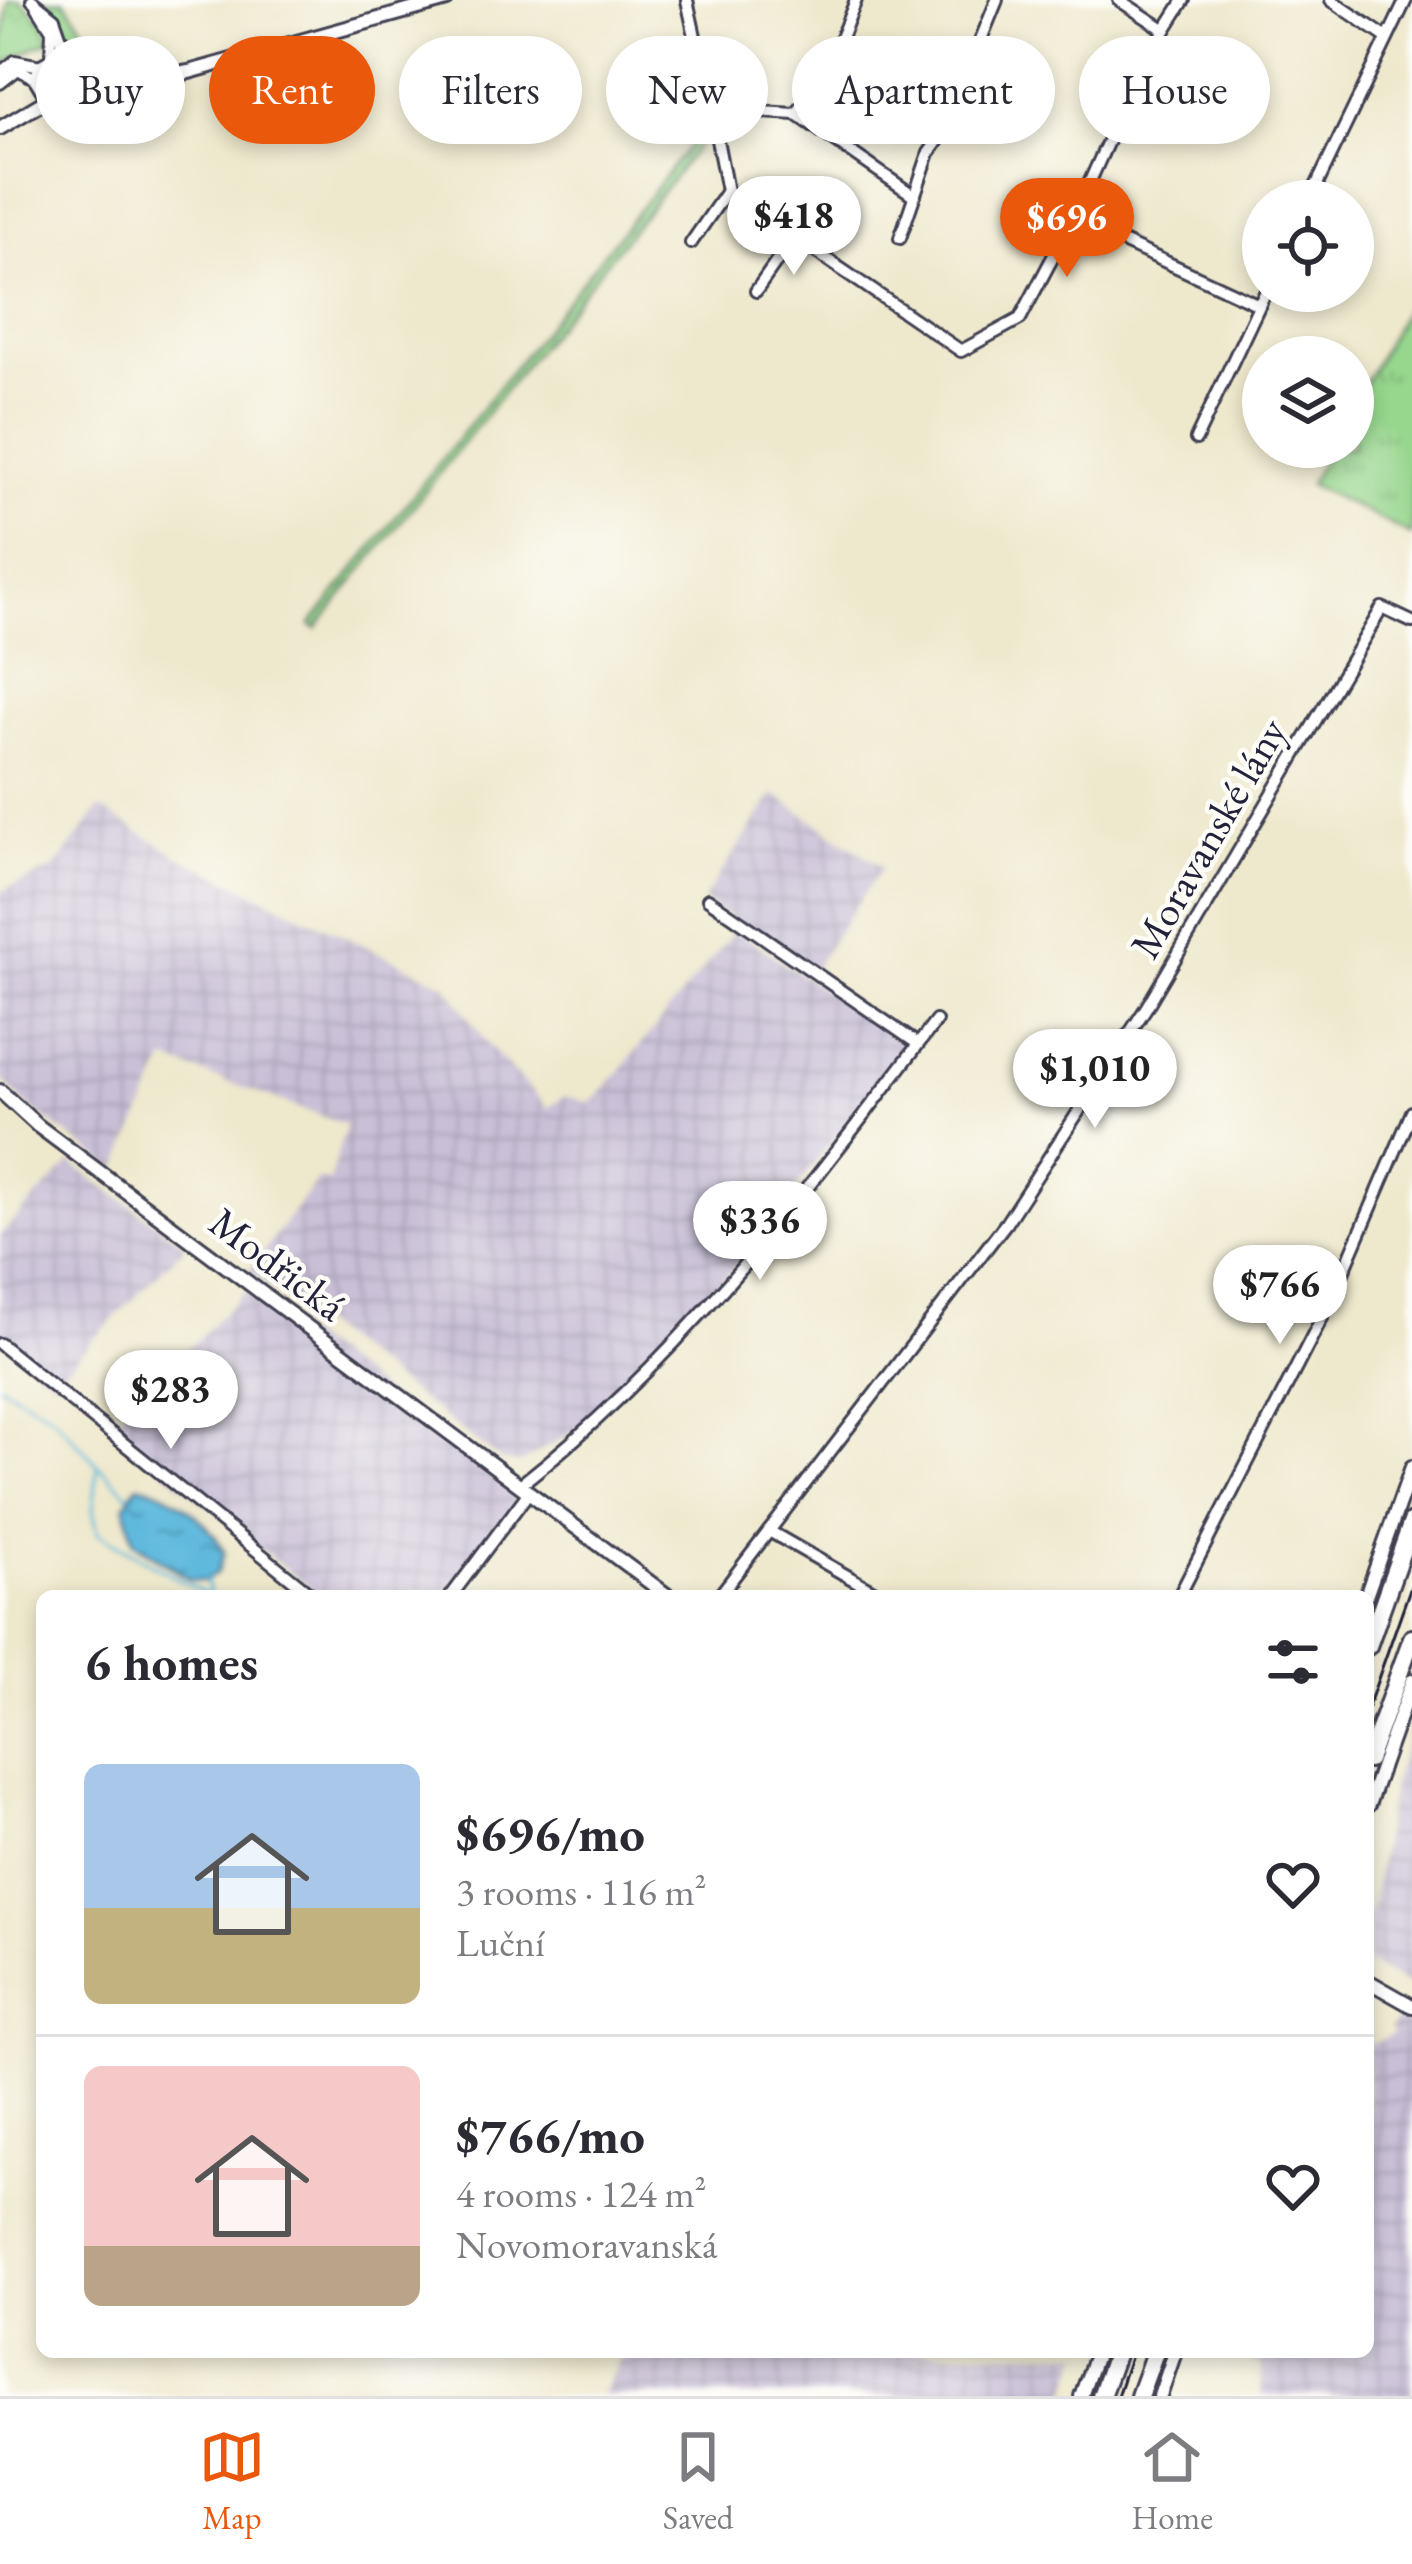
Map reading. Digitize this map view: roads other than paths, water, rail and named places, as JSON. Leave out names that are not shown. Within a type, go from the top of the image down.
[{"type":"highway","points":[[1374,1629],[1412,1522]]},
{"type":"highway","points":[[1374,1743],[1412,1638]]},
{"type":"highway","points":[[1101,2396],[1115,2358]]},
{"type":"highway","points":[[1139,2396],[1153,2358]]},
{"type":"street","points":[[185,72],[447,0]]},
{"type":"street","points":[[686,0],[694,36]]},
{"type":"street","points":[[842,36],[856,0]]},
{"type":"street","points":[[900,238],[913,195],[997,0]]},
{"type":"street","points":[[1119,0],[1165,30]]},
{"type":"street","points":[[718,144],[728,190],[962,350],[1020,319],[1073,219],[1140,70],[1184,0]]},
{"type":"street","points":[[1331,0],[1388,38]]},
{"type":"street","points":[[1319,180],[1406,0]]},
{"type":"street","points":[[33,1],[54,18],[60,36]]},
{"type":"street","points":[[33,1],[52,30],[51,36]]},
{"type":"street","points":[[0,73],[15,61],[36,70]]},
{"type":"street","points":[[0,83],[18,69],[36,72]]},
{"type":"street","points":[[5,124],[36,81]]},
{"type":"street","points":[[5,124],[36,108]]},
{"type":"street","points":[[839,144],[913,195]]},
{"type":"street","points":[[691,243],[728,190]]},
{"type":"street","points":[[1073,219],[1242,297]]},
{"type":"street","points":[[756,292],[793,238]]},
{"type":"street","points":[[1196,439],[1256,312]]},
{"type":"street","name":"Moravanské lány","points":[[724,1590],[1006,1223],[1146,1008],[1382,608],[1412,622]]},
{"type":"street","points":[[708,899],[918,1044]]},
{"type":"street","points":[[455,1590],[525,1488],[676,1348],[936,1021]]},
{"type":"street","name":"Modřická","points":[[0,1091],[51,1136],[660,1590]]},
{"type":"street","points":[[1182,1590],[1333,1296],[1412,1112]]},
{"type":"street","points":[[0,1344],[306,1590]]},
{"type":"street","points":[[1368,1590],[1412,1467]]},
{"type":"street","points":[[769,1531],[872,1590]]},
{"type":"street","points":[[1374,1788],[1412,1682]]},
{"type":"street","points":[[1374,1984],[1412,2006]]},
{"type":"street","points":[[1081,2396],[1094,2358]]},
{"type":"street","points":[[1160,2396],[1173,2358]]},
{"type":"water","points":[[137,1485],[176,1500],[199,1519],[224,1552],[218,1572],[206,1581],[191,1580],[134,1542],[125,1505]]},
{"type":"waterway","points":[[0,1385],[52,1415],[98,1465],[93,1510],[98,1533],[198,1590]]},
{"type":"waterway","points":[[99,1466],[129,1495]]},
{"type":"waterway","points":[[206,1581],[208,1590]]},
{"type":"tram line","points":[[1374,1690],[1412,1583]]},
{"type":"tram line","points":[[1117,2396],[1130,2358]]}]
